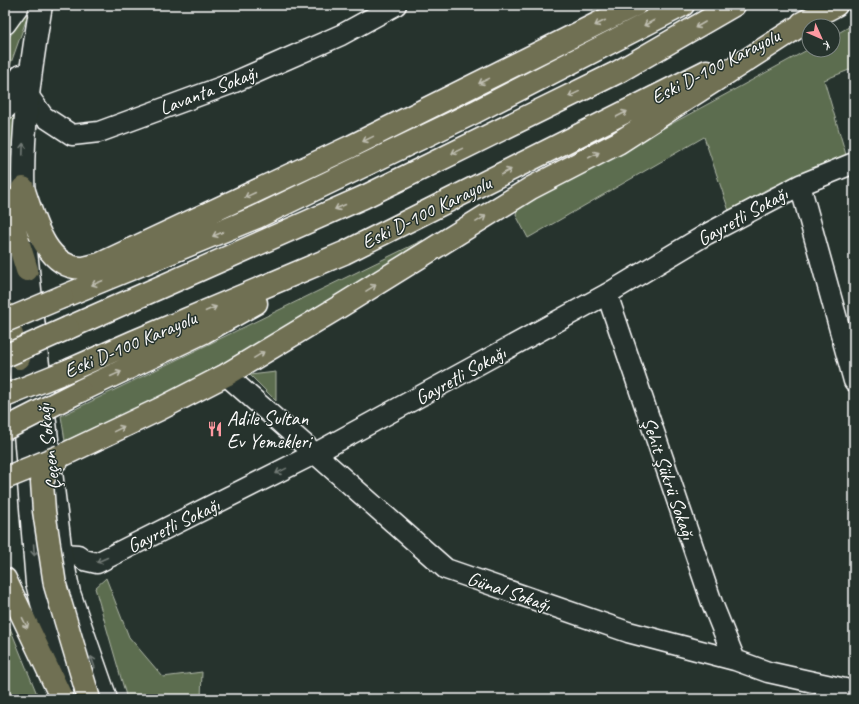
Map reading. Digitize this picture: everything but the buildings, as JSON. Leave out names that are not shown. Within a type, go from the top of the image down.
[{"type":"highway","points":[[14,194],[40,237],[52,253],[67,264],[82,268],[100,264],[352,146],[635,5]]},
{"type":"highway","points":[[5,321],[257,217],[475,112],[683,5]]},
{"type":"highway","name":"Eski D-100 Karayolu","points":[[12,357],[68,328],[364,197],[618,72],[734,5]]},
{"type":"highway","name":"Eski D-100 Karayolu","points":[[5,396],[344,253],[836,5]]},
{"type":"highway","points":[[5,478],[84,446],[226,375],[531,188],[618,143],[815,16]]},
{"type":"highway","points":[[5,429],[80,391],[204,332],[344,253]]},
{"type":"highway","points":[[12,357],[5,312],[62,297]]},
{"type":"highway","points":[[61,456],[48,468],[42,482],[44,511],[55,585],[89,699]]},
{"type":"highway","points":[[7,584],[62,699]]},
{"type":"main road","points":[[5,23],[18,5]]},
{"type":"main road","points":[[5,108],[12,102],[37,32],[41,5]]},
{"type":"main road","name":"Çeçen Sokağı","points":[[37,32],[14,194],[27,270],[61,554],[69,593],[106,699]]},
{"type":"main road","name":"Çeçen Sokağı","points":[[5,260],[9,272],[12,357],[37,583],[52,650],[66,699]]},
{"type":"street","name":"Lavanta Sokağı","points":[[27,94],[43,116],[72,135],[99,132],[230,84],[341,35],[396,5]]},
{"type":"street","name":"Gayretli Sokağı","points":[[61,554],[78,555],[84,560],[97,563],[316,453],[607,294],[707,234],[800,185],[854,164]]},
{"type":"street","points":[[800,185],[854,381]]},
{"type":"street","name":"Şehit Şükrü Sokağı","points":[[607,294],[712,603],[735,660]]},
{"type":"street","name":"Günal Sokağı","points":[[226,375],[446,569],[628,632],[735,660],[768,672],[854,691]]},
{"type":"green space","points":[[29,5],[31,5],[11,63],[5,89],[5,43],[20,22]]},
{"type":"green space","points":[[854,24],[854,68],[824,80],[847,158],[769,188],[729,211],[704,137],[528,238],[516,215],[517,208],[801,53],[801,58],[841,58],[841,31]]},
{"type":"green space","points":[[15,112],[10,183],[5,173],[5,119]]},
{"type":"green space","points":[[423,240],[346,292],[178,389],[65,441],[61,416]]},
{"type":"green space","points":[[276,372],[276,401],[250,375]]},
{"type":"green space","points":[[106,578],[129,637],[163,677],[202,672],[201,699],[127,699],[95,588]]},
{"type":"green space","points":[[10,628],[39,699],[5,699],[5,634]]},
{"type":"place","name":"Adile Sultan Ev Yemekleri","points":[[215,429]]}]
